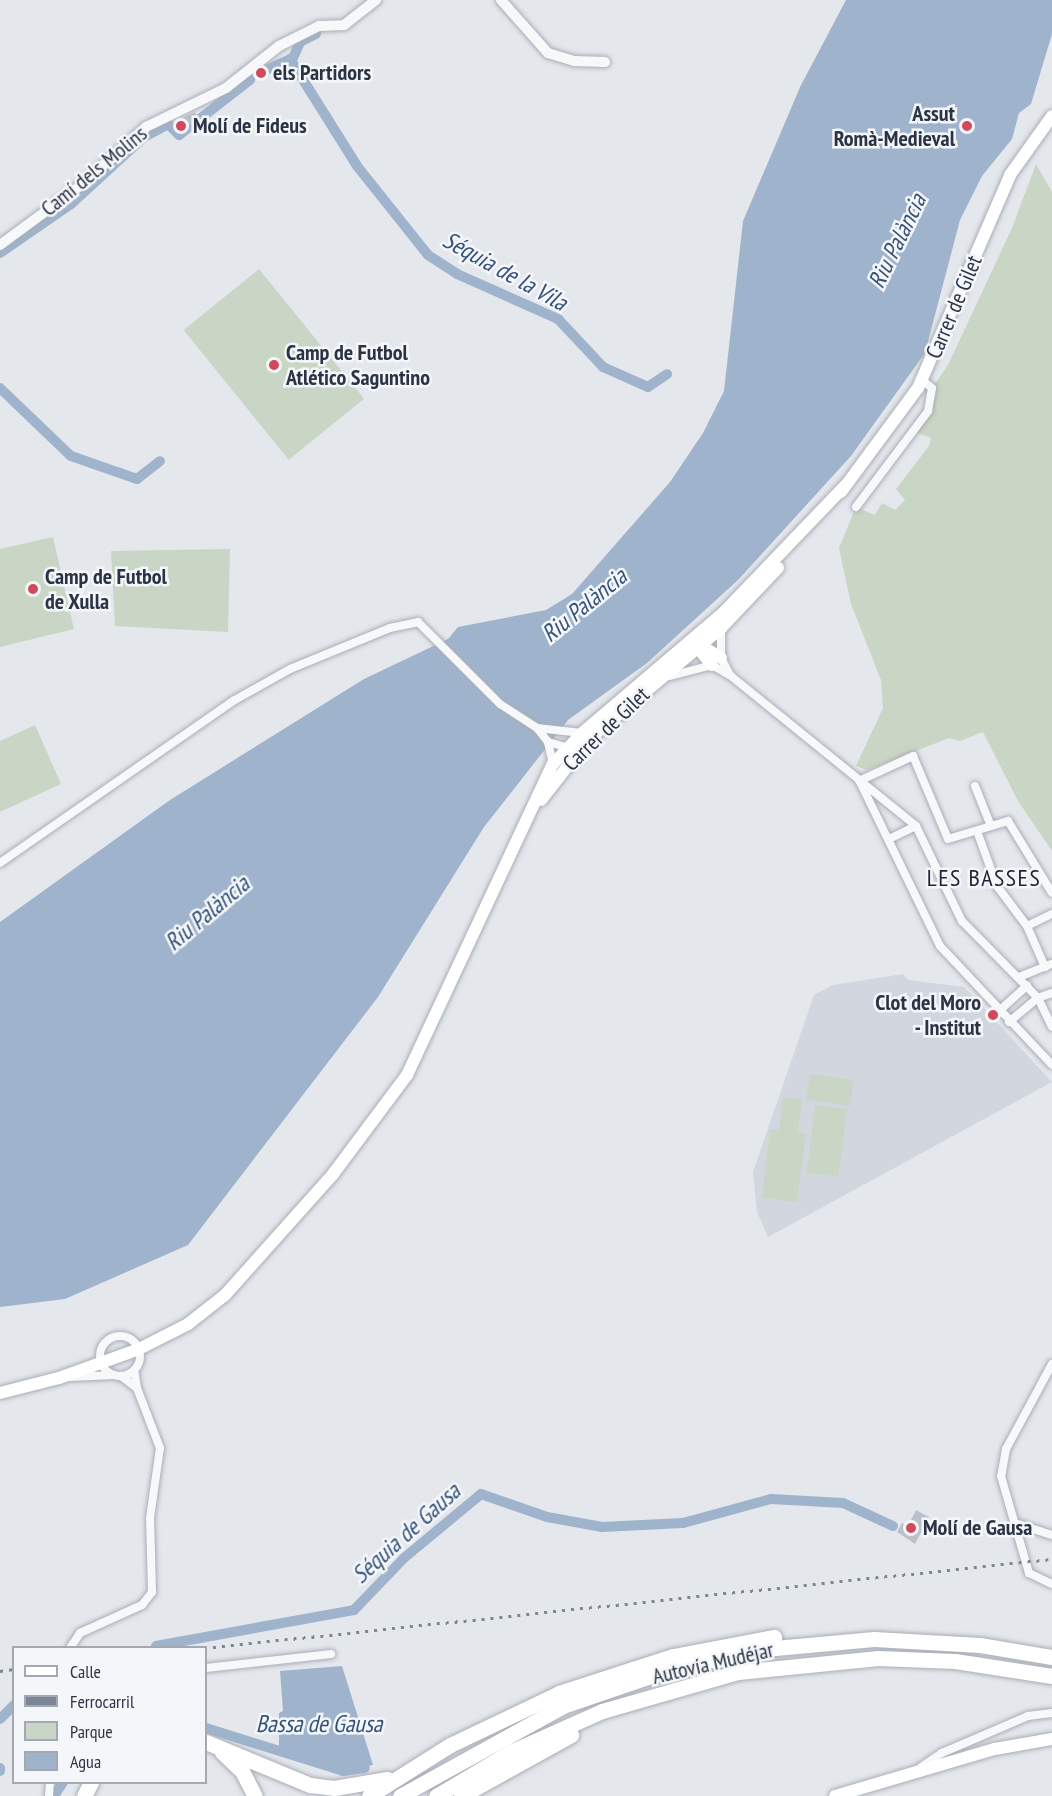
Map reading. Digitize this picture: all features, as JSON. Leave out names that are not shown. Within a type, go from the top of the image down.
[{"type":"highway","points":[[369,1796],[450,1746],[559,1693],[673,1656],[773,1637],[875,1632],[922,1632],[980,1645]]},
{"type":"highway","name":"Autovía Mudéjar","points":[[400,1796],[563,1706],[677,1666],[775,1647],[874,1639],[980,1645],[1052,1657]]},
{"type":"highway","name":"Autovía Mudéjar","points":[[436,1796],[546,1734],[658,1692],[762,1668],[878,1658],[965,1662],[1052,1676]]},
{"type":"highway","points":[[461,1796],[558,1740],[664,1699],[776,1674],[878,1658]]},
{"type":"highway","points":[[208,1742],[310,1785],[347,1787],[405,1774]]},
{"type":"highway","points":[[208,1742],[242,1771],[255,1796]]},
{"type":"main road","name":"Carrer de Gilet","points":[[525,823],[553,764],[564,750],[638,685],[721,621],[846,485],[922,380],[1010,175],[1050,118],[1052,109]]},
{"type":"main road","points":[[638,685],[698,647],[721,621]]},
{"type":"main road","name":"Carrer de Gilet","points":[[525,823],[550,785],[588,740],[698,647]]},
{"type":"main road","points":[[698,647],[716,661]]},
{"type":"main road","points":[[0,1393],[60,1378],[139,1349],[188,1324],[225,1295],[375,1124],[407,1075],[525,823]]},
{"type":"main road","points":[[843,1795],[916,1771],[995,1749],[1052,1739]]},
{"type":"street","name":"Camí dels Molins","points":[[0,245],[80,186],[146,127],[226,88],[289,41],[319,26],[344,25],[376,0]]},
{"type":"street","points":[[501,0],[548,53],[575,61],[605,62]]},
{"type":"street","points":[[856,507],[928,411],[932,388],[922,380]]},
{"type":"street","points":[[716,661],[721,621]]},
{"type":"street","points":[[0,863],[233,701],[290,669],[390,628],[418,622],[501,704],[537,728],[548,742],[564,750]]},
{"type":"street","points":[[716,661],[731,676],[916,826],[962,921],[1038,998],[1052,1028]]},
{"type":"street","points":[[656,682],[716,661]]},
{"type":"street","points":[[550,785],[564,750],[633,701]]},
{"type":"street","points":[[537,728],[582,733]]},
{"type":"street","points":[[556,730],[564,750]]},
{"type":"street","points":[[548,742],[553,764]]},
{"type":"street","points":[[859,780],[913,756],[948,839],[1008,821],[1052,893]]},
{"type":"street","points":[[859,780],[940,946],[1009,1022],[1052,1065]]},
{"type":"street","points":[[975,786],[991,826]]},
{"type":"street","points":[[889,839],[916,826]]},
{"type":"street","points":[[976,831],[998,886],[1027,926],[1048,965],[1018,977]]},
{"type":"street","points":[[1027,926],[1052,914]]},
{"type":"street","points":[[999,1011],[1027,986]]},
{"type":"street","points":[[1009,1022],[1038,998],[1052,993]]},
{"type":"street","points":[[71,1646],[80,1633],[142,1605],[152,1592],[150,1518],[160,1448],[137,1388],[134,1370],[139,1349],[124,1336],[113,1336],[100,1352],[101,1364],[137,1388]]},
{"type":"street","points":[[1052,1364],[1020,1419],[1003,1462],[1002,1488],[1018,1524],[1029,1573],[1052,1584]]},
{"type":"street","points":[[60,1378],[117,1376],[134,1370]]},
{"type":"street","points":[[1018,1524],[1052,1535]]},
{"type":"street","points":[[207,1668],[331,1654]]},
{"type":"street","points":[[916,1771],[942,1753],[1028,1716],[1052,1713]]},
{"type":"street","points":[[867,1796],[875,1784]]},
{"type":"shaded area","points":[[903,974],[908,980],[964,987],[1052,1082],[768,1237],[757,1212],[753,1172],[814,995],[833,985]]},
{"type":"green space","points":[[1036,164],[1052,192],[1052,851],[1018,801],[983,732],[960,741],[949,738],[867,770],[856,766],[883,708],[881,680],[851,604],[839,548],[856,507],[875,515],[882,503],[895,510],[905,500],[896,489],[929,446],[931,438],[916,432],[932,388],[948,365],[1012,228]]},
{"type":"green space","name":"Camp de Futbol Atlético Saguntino","points":[[259,269],[364,399],[289,460],[184,330]]},
{"type":"green space","name":"Camp de Futbol de Xulla","points":[[53,537],[74,629],[0,647],[0,549]]},
{"type":"green space","points":[[230,549],[228,632],[115,626],[111,551]]},
{"type":"green space","points":[[35,725],[61,784],[0,812],[0,741]]},
{"type":"green space","points":[[810,1074],[854,1080],[850,1106],[806,1100]]},
{"type":"green space","points":[[783,1097],[802,1099],[798,1132],[806,1134],[797,1202],[762,1198],[770,1129],[779,1130]]},
{"type":"green space","points":[[815,1105],[847,1109],[838,1176],[807,1172]]},
{"type":"water","name":"Riu Palància","points":[[846,0],[1052,0],[1052,34],[1031,104],[1019,113],[1012,139],[982,176],[960,220],[925,353],[851,456],[738,580],[647,663],[568,720],[484,827],[378,997],[188,1245],[65,1299],[0,1307],[0,922],[170,800],[364,679],[448,639],[458,627],[546,610],[572,594],[670,482],[703,433],[724,391],[743,221],[801,85]]},
{"type":"water","name":"Bassa de Gausa","points":[[342,1666],[373,1765],[342,1770],[279,1750],[279,1713],[283,1711],[280,1671]]},
{"type":"building","name":"Molí de Fideus","points":[[195,112],[198,119],[178,133],[173,122]]},
{"type":"building","name":"Molí de Gausa","points":[[916,1510],[929,1517],[915,1544],[897,1532],[902,1523],[908,1526]]},
{"type":"waterway","name":"Séquia de la Vila","points":[[259,73],[293,58],[300,42],[316,34]]},
{"type":"waterway","name":"Séquia de la Vila","points":[[290,59],[357,166],[428,255],[457,274],[558,319],[603,367],[648,387],[667,374]]},
{"type":"waterway","points":[[0,253],[71,204],[144,137],[168,124],[179,135],[250,80]]},
{"type":"waterway","points":[[0,388],[71,456],[137,479],[160,461]]},
{"type":"waterway","name":"Séquia de Gausa","points":[[156,1646],[354,1610],[404,1558],[481,1494],[547,1517],[602,1527],[683,1523],[771,1499],[843,1503],[893,1526]]},
{"type":"waterway","name":"Séquia de Gausa","points":[[0,1719],[12,1707]]},
{"type":"waterway","points":[[207,1728],[343,1771],[365,1768]]},
{"type":"waterway","points":[[54,1796],[62,1784]]},
{"type":"railway","points":[[207,1648],[1052,1559]]},
{"type":"railway","points":[[0,1671],[12,1669]]},
{"type":"place","name":"els Partidors","points":[[261,73]]},
{"type":"place","name":"Molí de Fideus","points":[[181,126]]},
{"type":"place","name":"Assut Romà-Medieval","points":[[967,126]]},
{"type":"place","name":"Camp de Futbol Atlético Saguntino","points":[[274,365]]},
{"type":"place","name":"Camp de Futbol de Xulla","points":[[33,589]]},
{"type":"place","name":"Clot del Moro - Institut","points":[[993,1015]]},
{"type":"place","name":"Molí de Gausa","points":[[911,1528]]},
{"type":"district","name":"LES BASSES","points":[[984,878]]}]
